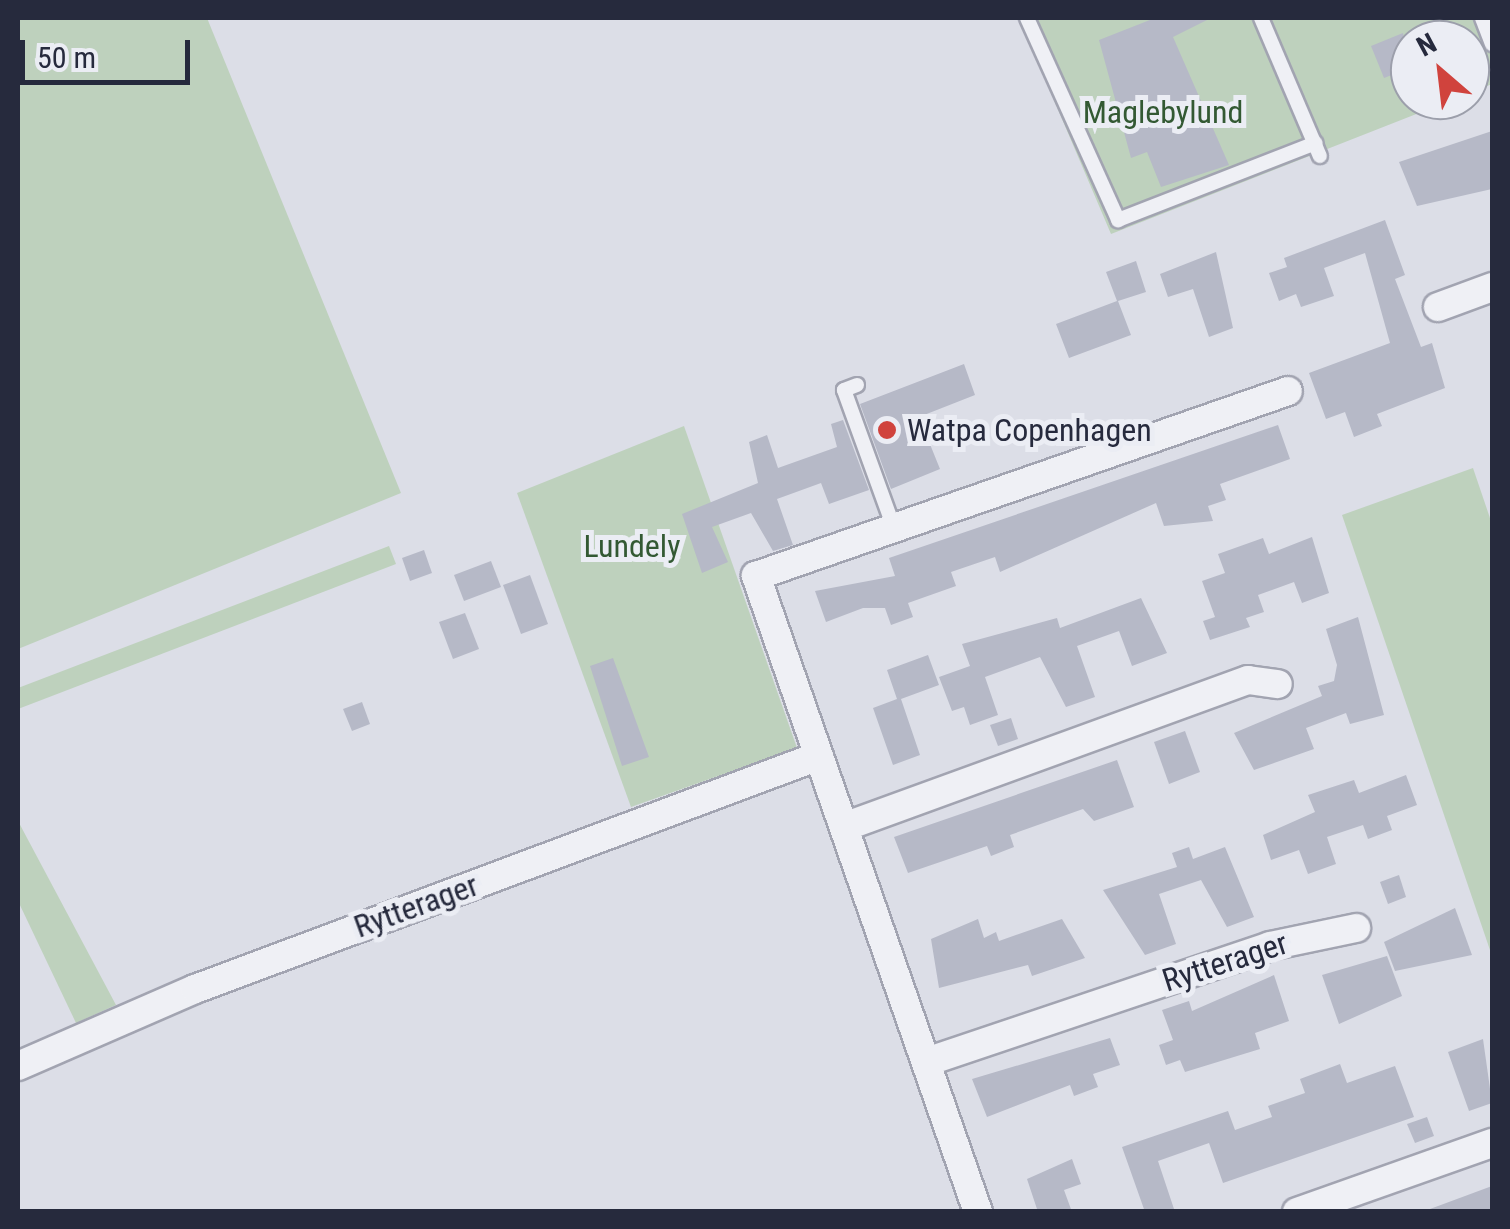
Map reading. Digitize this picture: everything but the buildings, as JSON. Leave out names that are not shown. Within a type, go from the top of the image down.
[{"type":"street","points":[[1438,307],[1492,287]]},
{"type":"street","points":[[978,1212],[756,576],[1288,391]]},
{"type":"street","points":[[844,827],[1248,680],[1278,684]]},
{"type":"street","name":"Rytterager","points":[[18,1066],[194,989],[819,756]]},
{"type":"street","name":"Rytterager","points":[[926,1062],[1270,946],[1356,928]]},
{"type":"street","points":[[1296,1212],[1492,1143]]},
{"type":"lane","points":[[1027,18],[1118,220],[1317,150],[1261,18]]},
{"type":"lane","points":[[1482,18],[1492,44]]},
{"type":"lane","points":[[857,385],[844,390],[894,528]]},
{"type":"green space","points":[[18,18],[207,18],[401,493],[18,649]]},
{"type":"green space","name":"Maglebylund","points":[[1019,18],[1492,18],[1492,84],[1490,20],[1390,20],[1390,120],[1401,120],[1111,234]]},
{"type":"green space","name":"Lundely","points":[[684,426],[797,748],[631,807],[517,493]]},
{"type":"green space","points":[[1473,468],[1492,524],[1492,956],[1342,515]]},
{"type":"green space","points":[[389,546],[396,564],[18,709],[18,688]]},
{"type":"green space","points":[[18,821],[116,1005],[76,1023],[18,901]]},
{"type":"place","name":"Watpa Copenhagen","points":[[887,430]]}]
